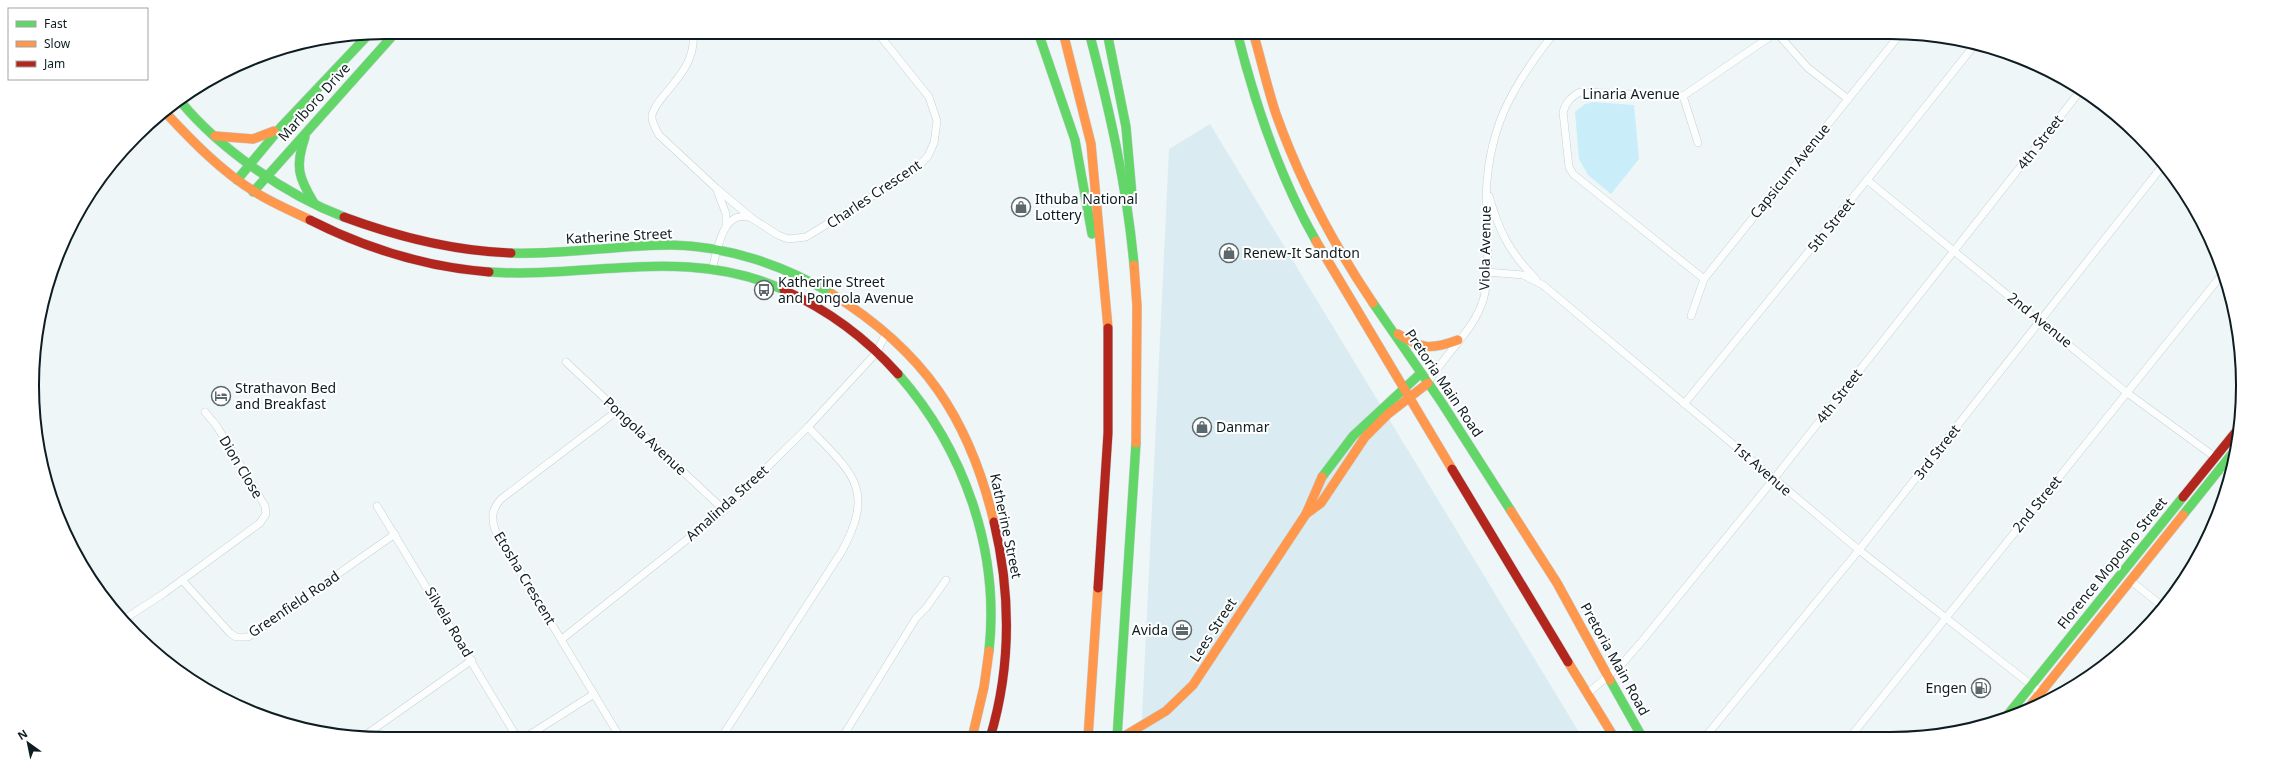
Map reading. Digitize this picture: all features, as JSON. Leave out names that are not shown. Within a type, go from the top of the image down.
[{"type":"main road","name":"Marlboro Drive","points":[[253,192],[390,39]]},
{"type":"main road","points":[[1040,39],[1075,140],[1093,240],[1103,257]]},
{"type":"main road","points":[[1065,39],[1091,144],[1108,317],[1108,433],[1088,732]]},
{"type":"main road","points":[[1091,39],[1105,93],[1130,219],[1137,306],[1136,443],[1117,732]]},
{"type":"main road","points":[[1108,39],[1126,127],[1132,192],[1130,219]]},
{"type":"main road","points":[[1239,39],[1256,102],[1286,181],[1304,219],[1345,292],[1611,732]]},
{"type":"main road","name":"Pretoria Main Road","points":[[1255,39],[1268,90],[1301,177],[1321,218],[1365,292],[1390,326],[1494,482],[1557,583],[1639,732]]},
{"type":"main road","name":"Marlboro Drive","points":[[237,180],[281,127],[363,40]]},
{"type":"main road","name":"Katherine Street","points":[[183,104],[215,136],[267,176],[314,204],[344,219],[386,233],[419,242],[459,250],[488,253],[542,254],[628,246],[718,249],[799,277],[840,298],[886,333],[921,368],[945,398],[974,454],[985,483],[1001,562],[1006,602],[1007,642],[1004,679],[991,732]]},
{"type":"main road","name":"Katherine Street","points":[[169,116],[199,147],[253,192],[337,234],[377,250],[431,264],[479,271],[537,273],[648,264],[712,269],[749,277],[807,301],[853,329],[908,382],[935,420],[956,460],[980,525],[986,552],[991,616],[985,682],[980,716],[974,732]]},
{"type":"main road","points":[[215,136],[234,139],[258,139],[281,127]]},
{"type":"main road","points":[[306,133],[299,153],[297,169],[314,204]]},
{"type":"main road","points":[[1390,326],[1411,343],[1428,349],[1436,349],[1458,340]]},
{"type":"main road","name":"Lees Street","points":[[1132,732],[1157,718],[1187,692],[1202,674],[1306,514],[1311,496],[1351,436],[1421,373]]},
{"type":"main road","name":"Lees Street","points":[[1306,514],[1321,503],[1350,457],[1365,437],[1388,414],[1428,383]]},
{"type":"main road","name":"Florence Moposho Street","points":[[2012,710],[2232,436]]},
{"type":"main road","name":"Florence Moposho Street","points":[[2045,695],[2131,582],[2227,460]]},
{"type":"street","name":"Charles Crescent","points":[[693,39],[694,52],[682,76],[658,103],[652,116],[654,126],[659,135],[716,188],[753,219],[778,235],[788,239],[806,237],[915,170],[928,156],[934,143],[937,128],[935,111],[929,98],[883,39]]},
{"type":"street","name":"Viola Avenue","points":[[1428,383],[1436,367],[1458,340],[1481,306],[1487,272],[1486,174],[1494,136],[1511,94],[1537,54],[1549,39]]},
{"type":"street","name":"Linaria Avenue","points":[[1704,279],[1578,180],[1569,166],[1563,112],[1566,104],[1572,96],[1585,92],[1683,96],[1766,39]]},
{"type":"street","points":[[1782,39],[1808,68],[1848,99]]},
{"type":"street","name":"Capsicum Avenue","points":[[1691,316],[1704,279],[1897,39]]},
{"type":"street","name":"5th Street","points":[[1684,404],[1867,180],[1971,49]]},
{"type":"street","name":"4th Street","points":[[1588,693],[1608,677],[1642,641],[1773,480],[2078,94]]},
{"type":"street","points":[[1683,96],[1698,143]]},
{"type":"street","name":"3rd Street","points":[[1709,732],[1859,550],[2160,169]]},
{"type":"street","name":"2nd Avenue","points":[[1867,180],[2040,320],[2126,392],[2215,457]]},
{"type":"street","name":"Viola Avenue","points":[[1486,186],[1501,233],[1507,245],[1526,268],[1543,285]]},
{"type":"street","name":"Charles Crescent","points":[[712,269],[726,227],[726,214],[716,188]]},
{"type":"street","points":[[726,227],[738,216],[753,219]]},
{"type":"street","name":"1st Avenue","points":[[1487,272],[1523,275],[1543,285],[1773,480],[1859,550],[2033,684],[2045,695]]},
{"type":"street","name":"2nd Street","points":[[1854,732],[2219,278]]},
{"type":"street","name":"Amalinda Street","points":[[562,639],[724,510],[808,427],[877,352],[886,333]]},
{"type":"street","name":"Pongola Avenue","points":[[566,362],[724,510]]},
{"type":"street","name":"Viola Avenue","points":[[1421,373],[1436,367]]},
{"type":"street","name":"Etosha Crescent","points":[[617,411],[501,499],[493,512],[495,530],[617,732]]},
{"type":"street","name":"Dion Close","points":[[182,580],[260,523],[266,514],[265,506],[261,499],[216,425],[205,412]]},
{"type":"street","points":[[725,732],[842,552],[855,524],[859,502],[852,478],[839,459],[808,427]]},
{"type":"street","points":[[2222,467],[2225,470]]},
{"type":"street","name":"Silvela Road","points":[[377,506],[472,660],[514,732]]},
{"type":"street","name":"Greenfield Road","points":[[182,580],[230,633],[236,637],[248,637],[395,534]]},
{"type":"street","points":[[128,617],[182,580]]},
{"type":"street","points":[[846,732],[916,618],[926,608],[946,580]]},
{"type":"street","points":[[2131,582],[2158,603]]},
{"type":"street","points":[[371,731],[472,660]]},
{"type":"street","points":[[534,732],[594,694]]},
{"type":"shaded area","points":[[1593,102],[1634,105],[1639,159],[1611,194],[1588,175],[1579,159],[1575,112],[1585,104]]},
{"type":"shaded area","points":[[1210,124],[1579,732],[1141,732],[1169,149]]},
{"type":"traffic: fast","points":[[253,192],[390,39]]},
{"type":"traffic: fast","points":[[1040,39],[1075,140],[1092,234]]},
{"type":"traffic: fast","points":[[1091,39],[1122,177],[1134,265]]},
{"type":"traffic: fast","points":[[1108,39],[1126,127],[1132,195]]},
{"type":"traffic: fast","points":[[1239,39],[1269,139],[1279,165],[1316,241]]},
{"type":"traffic: fast","points":[[237,180],[281,127],[363,40]]},
{"type":"traffic: fast","points":[[183,105],[215,137],[255,169],[322,208],[344,217]]},
{"type":"traffic: fast","points":[[305,137],[299,164],[304,186],[314,203]]},
{"type":"traffic: fast","points":[[511,253],[551,253],[651,245],[692,246],[734,253],[775,266],[832,294]]},
{"type":"traffic: fast","points":[[489,272],[527,273],[675,266],[711,269],[748,277],[784,290]]},
{"type":"traffic: fast","points":[[1373,303],[1442,403],[1511,511]]},
{"type":"traffic: fast","points":[[1322,477],[1353,436],[1421,373]]},
{"type":"traffic: fast","points":[[898,374],[921,403],[942,435],[959,468],[972,503],[982,539],[989,576],[991,613],[989,651]]},
{"type":"traffic: fast","points":[[1117,732],[1136,443]]},
{"type":"traffic: fast","points":[[2183,515],[2228,459]]},
{"type":"traffic: fast","points":[[2012,710],[2183,497]]},
{"type":"traffic: fast","points":[[1610,680],[1639,732]]},
{"type":"traffic: slow","points":[[1065,39],[1091,144],[1108,328]]},
{"type":"traffic: slow","points":[[1255,39],[1276,114],[1296,164],[1318,212],[1344,258],[1373,303]]},
{"type":"traffic: slow","points":[[169,116],[207,155],[242,184],[268,200],[310,220]]},
{"type":"traffic: slow","points":[[215,136],[253,139],[274,131]]},
{"type":"traffic: slow","points":[[1316,241],[1452,469]]},
{"type":"traffic: slow","points":[[1134,265],[1137,306],[1136,443]]},
{"type":"traffic: slow","points":[[832,294],[864,316],[893,339],[917,364],[938,390],[956,419],[971,451],[984,485],[994,522]]},
{"type":"traffic: slow","points":[[1398,334],[1414,343],[1427,346],[1441,345],[1458,340]]},
{"type":"traffic: slow","points":[[1306,514],[1321,503],[1365,437],[1388,414],[1428,383]]},
{"type":"traffic: slow","points":[[1131,732],[1166,711],[1193,685],[1306,514],[1322,477]]},
{"type":"traffic: slow","points":[[1511,511],[1557,583],[1610,680]]},
{"type":"traffic: slow","points":[[2035,700],[2183,515]]},
{"type":"traffic: slow","points":[[1088,732],[1098,588]]},
{"type":"traffic: slow","points":[[973,732],[984,687],[989,651]]},
{"type":"traffic: slow","points":[[1568,662],[1611,732]]},
{"type":"traffic: jam","points":[[344,217],[385,231],[426,242],[489,252],[511,253]]},
{"type":"traffic: jam","points":[[310,220],[353,240],[397,255],[442,266],[489,272]]},
{"type":"traffic: jam","points":[[784,290],[816,306],[846,326],[873,348],[898,374]]},
{"type":"traffic: jam","points":[[1098,588],[1108,433],[1108,328]]},
{"type":"traffic: jam","points":[[2183,497],[2232,437]]},
{"type":"traffic: jam","points":[[1452,469],[1568,662]]},
{"type":"traffic: jam","points":[[992,732],[1002,685],[1006,631],[1004,576],[994,522]]},
{"type":"place","name":"Ithuba National Lottery","points":[[1021,207]]},
{"type":"place","name":"Renew-It Sandton","points":[[1229,253]]},
{"type":"place","name":"Katherine Street and Pongola Avenue","points":[[764,290]]},
{"type":"place","name":"Strathavon Bed and Breakfast","points":[[221,396]]},
{"type":"place","name":"Danmar","points":[[1202,427]]},
{"type":"place","name":"Avida","points":[[1182,630]]},
{"type":"place","name":"Engen","points":[[1981,688]]}]
